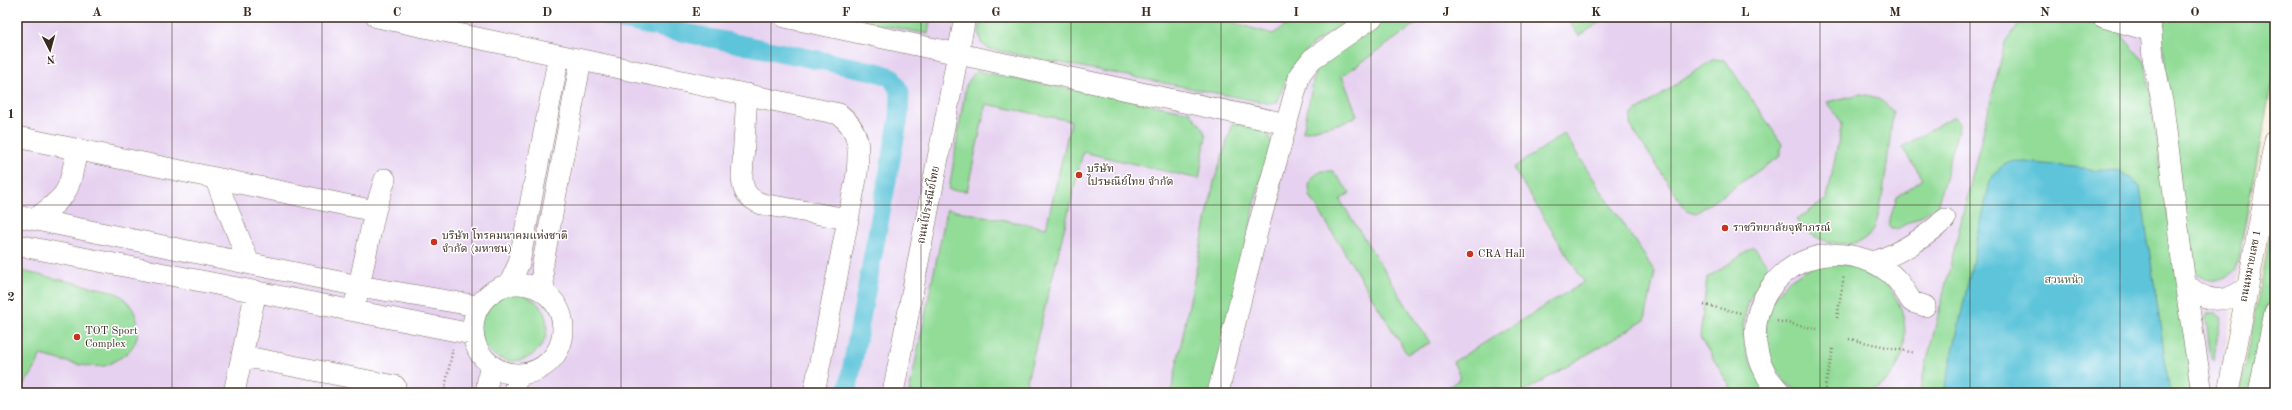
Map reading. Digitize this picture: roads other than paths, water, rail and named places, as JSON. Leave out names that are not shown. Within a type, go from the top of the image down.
[{"type":"street","points":[[377,17],[839,114],[851,123],[856,133],[858,151],[856,174],[814,393]]},
{"type":"street","points":[[785,17],[1287,124]]},
{"type":"street","name":"ถนนไปรษณีย์ไทย","points":[[893,393],[965,17]]},
{"type":"street","points":[[1218,393],[1300,74],[1312,59],[1373,17]]},
{"type":"street","points":[[2103,17],[2153,24],[2153,58],[2163,106],[2185,283],[2202,393]]},
{"type":"street","points":[[509,284],[518,264],[559,55]]},
{"type":"street","points":[[544,292],[542,268],[581,60]]},
{"type":"street","points":[[747,94],[742,177],[743,190],[750,200],[762,204],[848,220]]},
{"type":"street","points":[[17,137],[375,211]]},
{"type":"street","name":"ถนนหมายเลข 1","points":[[2228,393],[2275,140]]},
{"type":"street","points":[[26,218],[61,200],[69,188],[77,150]]},
{"type":"street","points":[[215,178],[250,263]]},
{"type":"street","points":[[355,310],[375,211],[385,179]]},
{"type":"street","points":[[26,218],[359,286],[478,306]]},
{"type":"street","points":[[1874,262],[1896,254],[1925,238],[1945,219]]},
{"type":"street","points":[[17,245],[472,334]]},
{"type":"street","points":[[1781,393],[1766,374],[1757,350],[1755,325],[1763,300],[1777,279],[1798,263],[1822,254],[1848,254],[1874,262],[1896,279],[1912,302],[1925,306]]},
{"type":"street","points":[[2185,283],[2193,291],[2209,299],[2227,299],[2237,296],[2247,287]]},
{"type":"street","points":[[509,284],[527,284],[544,292],[557,305],[563,322],[562,341],[554,357],[540,369],[518,384],[505,373],[490,366],[478,352],[472,334],[473,320],[478,306],[491,292],[509,284]]},
{"type":"street","points":[[234,393],[256,291]]},
{"type":"street","points":[[2259,393],[2275,312]]},
{"type":"street","points":[[242,356],[395,386]]},
{"type":"street","points":[[486,393],[490,366]]},
{"type":"water","points":[[2016,161],[2120,172],[2133,179],[2140,186],[2170,393],[1944,393],[1990,181],[2003,165]]},
{"type":"waterway","points":[[607,17],[877,72],[891,77],[900,92],[899,117],[847,393]]},
{"type":"place","name":"บริษัท ไปรษณีย์ไทย จำกัด","points":[[1079,175]]},
{"type":"place","name":"ราชวิทยาลัยจุฬาภรณ์","points":[[1725,228]]},
{"type":"place","name":"บริษัท โทรคมนาคมแห่งชาติ จำกัด (มหาชน)","points":[[434,242]]},
{"type":"place","name":"CRA Hall","points":[[1470,254]]},
{"type":"place","name":"TOT Sport Complex","points":[[77,337]]},
{"type":"park label","name":"สวนหน้า","points":[[2064,280]]}]
